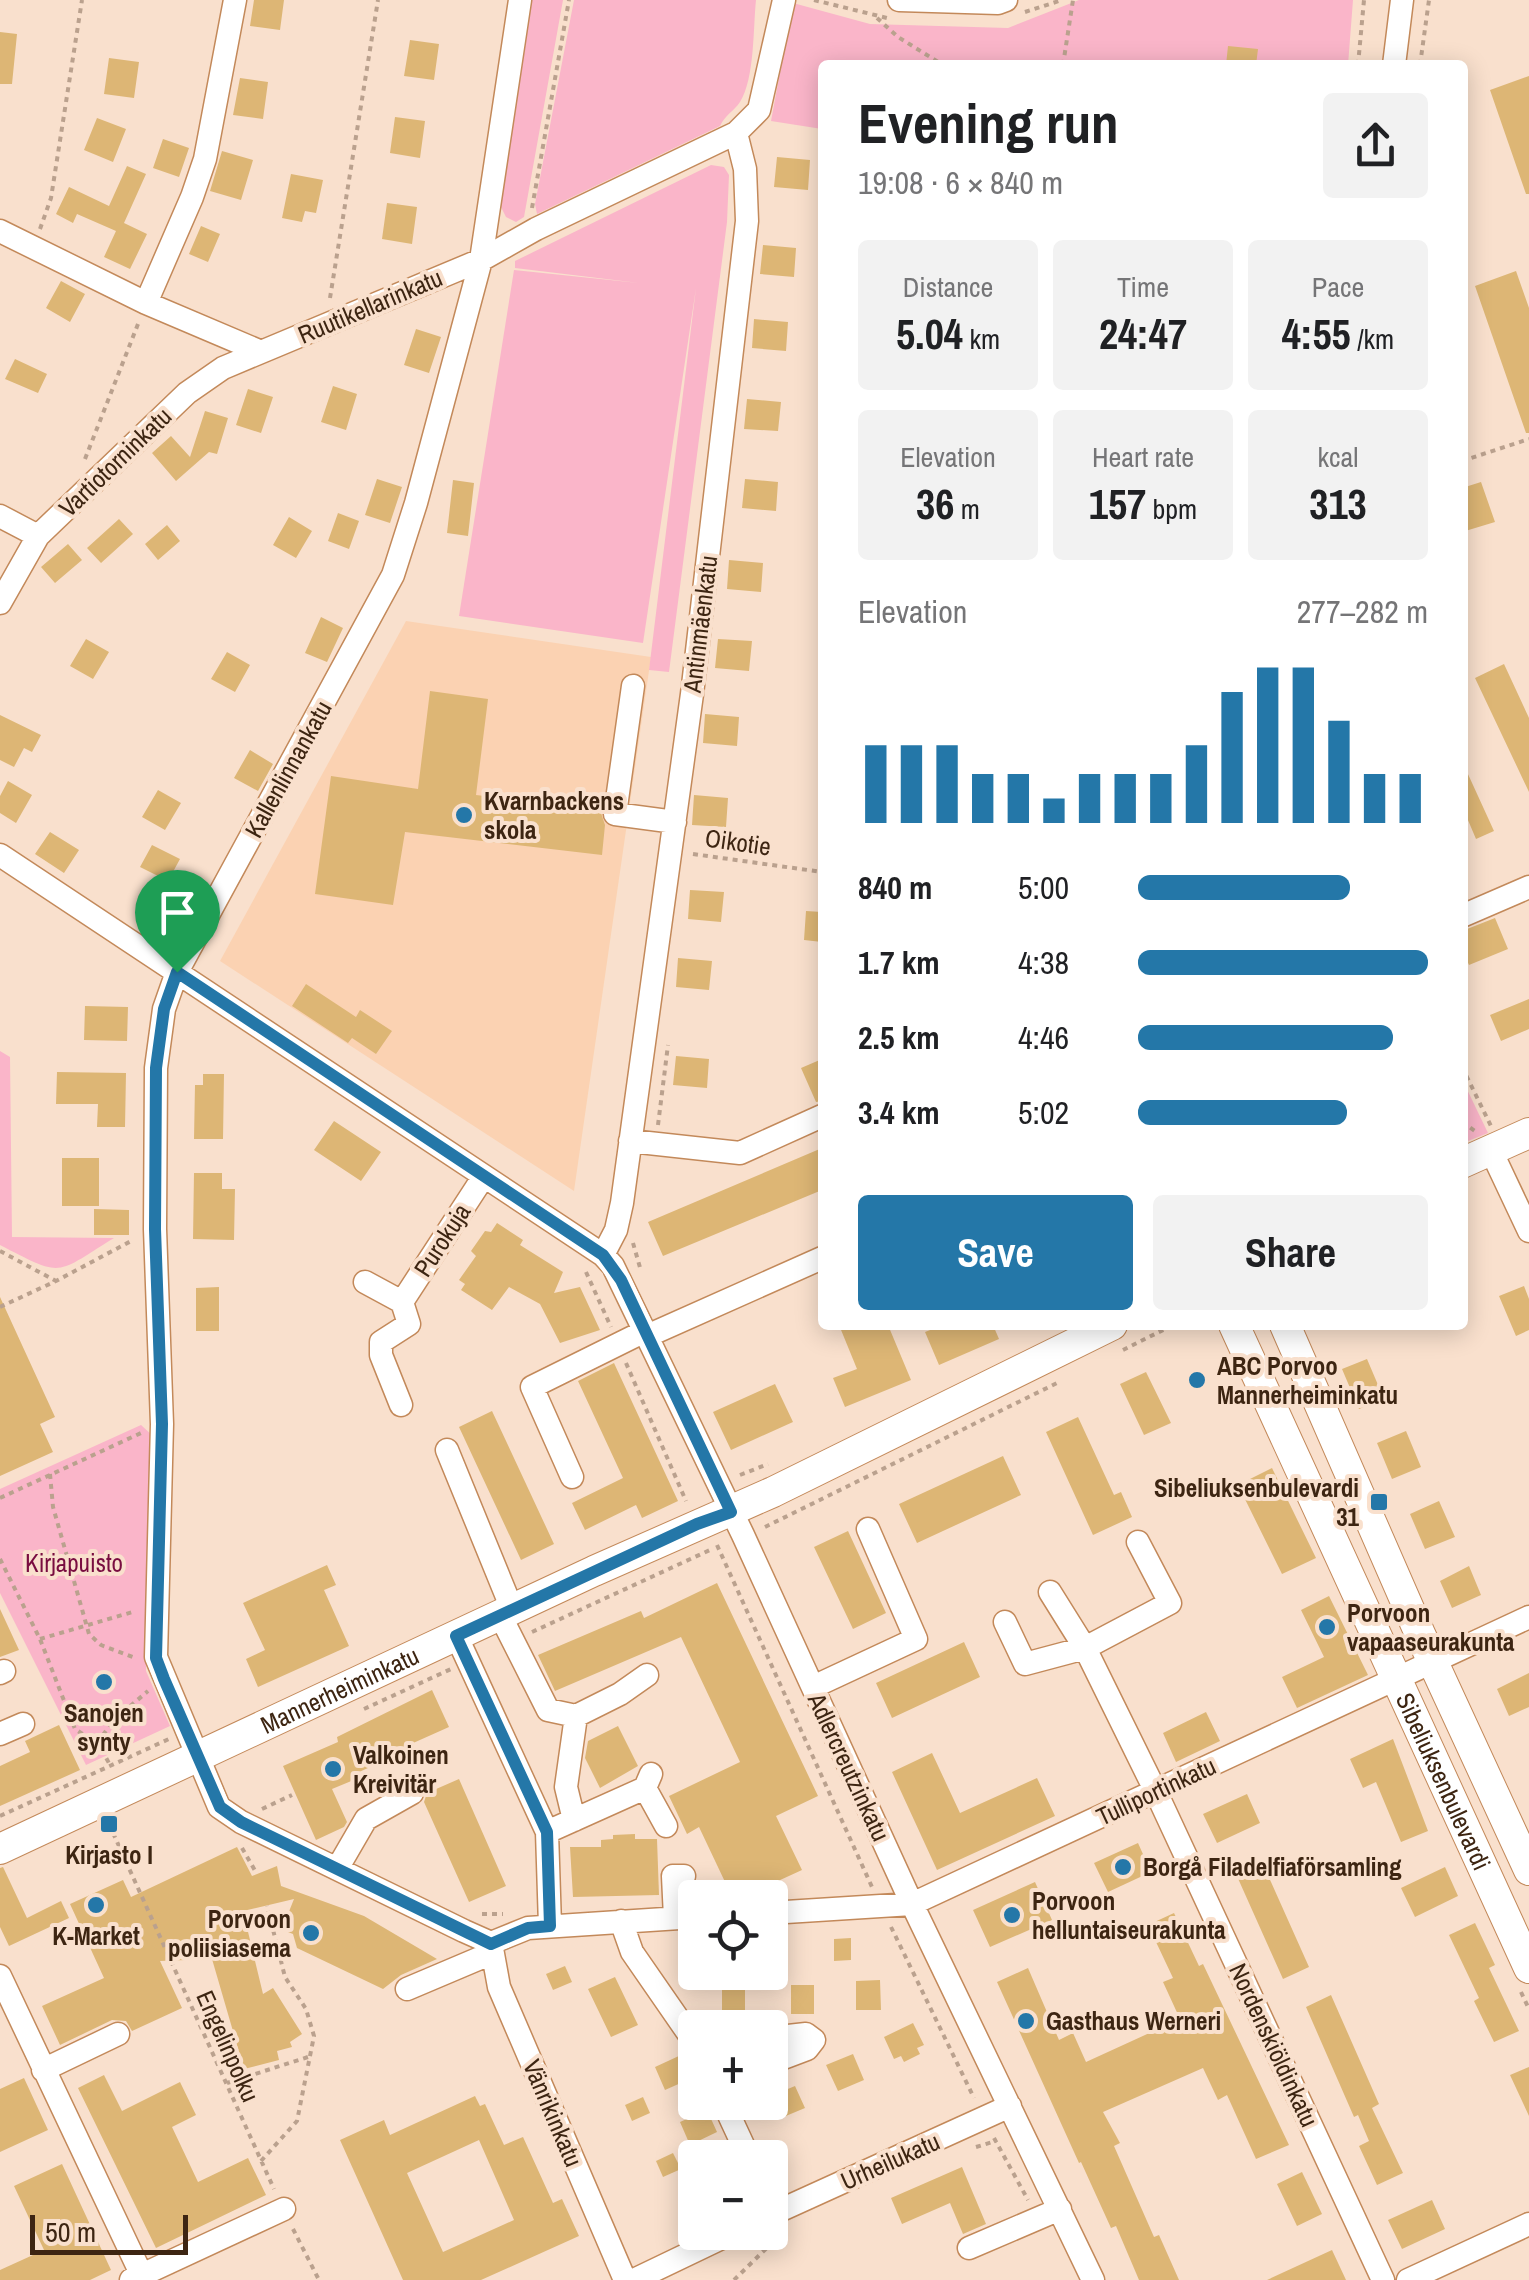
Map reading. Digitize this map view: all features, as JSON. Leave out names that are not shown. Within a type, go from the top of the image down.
[{"type":"main road","points":[[1468,1160],[1529,1134]]},
{"type":"main road","name":"Mannerheiminkatu","points":[[0,1849],[506,1612],[731,1512],[1102,1330]]},
{"type":"main road","name":"Sibeliuksenbulevardi","points":[[1236,1330],[1529,1968]]},
{"type":"main road","name":"Sibeliuksenbulevardi","points":[[1286,1330],[1529,1870]]},
{"type":"street","points":[[146,303],[205,159],[236,0]]},
{"type":"street","name":"Kallenlinnankatu","points":[[198,1757],[160,1668],[156,1606],[162,1424],[155,1229],[156,1068],[164,1009],[177,972],[393,574],[482,260],[520,0]]},
{"type":"street","points":[[736,134],[759,110],[784,0]]},
{"type":"street","points":[[899,0],[1006,0]]},
{"type":"street","points":[[1395,60],[1402,0]]},
{"type":"street","name":"Ruutikellarinkatu","points":[[259,350],[326,328],[482,260],[536,229],[736,134]]},
{"type":"street","name":"Antinmäenkatu","points":[[603,1255],[616,1230],[622,1203],[672,851],[747,221],[745,169],[736,134]]},
{"type":"street","points":[[0,231],[146,303],[259,350]]},
{"type":"street","name":"Vartiotorninkatu","points":[[0,602],[38,536],[84,489],[187,393],[223,368],[259,350]]},
{"type":"street","points":[[0,516],[38,536]]},
{"type":"street","points":[[633,686],[615,814],[675,822]]},
{"type":"street","points":[[0,855],[603,1255]]},
{"type":"street","points":[[1468,913],[1529,887]]},
{"type":"street","points":[[630,1142],[740,1153],[818,1118]]},
{"type":"street","points":[[1496,1149],[1529,1231]]},
{"type":"street","name":"Purokuja","points":[[401,1405],[381,1355],[381,1342],[409,1324],[402,1302],[484,1176]]},
{"type":"street","name":"Adlercreutzinkatu","points":[[603,1255],[621,1280],[912,1904],[1093,2280]]},
{"type":"street","points":[[572,1477],[532,1387],[618,1344],[818,1260]]},
{"type":"street","points":[[364,1282],[402,1302]]},
{"type":"street","points":[[447,1450],[506,1612],[548,1710],[576,1716],[647,1676]]},
{"type":"street","points":[[813,1687],[916,1638],[868,1529]]},
{"type":"street","points":[[1005,1622],[1025,1664],[1086,1648],[1170,1603],[1138,1542]]},
{"type":"street","name":"Nordenskiöldinkatu","points":[[1050,1592],[1086,1648],[1156,1792],[1384,2280]]},
{"type":"street","name":"Tulliportinkatu","points":[[788,1912],[912,1904],[1529,1617]]},
{"type":"street","points":[[456,1636],[547,1832],[550,1926]]},
{"type":"street","points":[[574,1820],[566,1787],[576,1716]]},
{"type":"street","points":[[0,1734],[23,1724]]},
{"type":"street","points":[[198,1757],[220,1807],[241,1822],[492,1948]]},
{"type":"street","points":[[547,1832],[648,1781],[666,1826]]},
{"type":"street","points":[[329,1865],[366,1820],[412,1792]]},
{"type":"street","points":[[678,1893],[673,1876],[684,1876]]},
{"type":"street","points":[[408,1989],[528,1928],[678,1918]]},
{"type":"street","points":[[621,1922],[632,1952],[678,2019]]},
{"type":"street","name":"Vänrikinkatu","points":[[492,1948],[499,1987],[626,2280]]},
{"type":"street","points":[[0,1976],[139,2278],[284,2209]]},
{"type":"street","points":[[43,2070],[118,2034]]},
{"type":"street","points":[[788,2036],[806,2034],[814,2040],[807,2049],[788,2056]]},
{"type":"street","name":"Urheilukatu","points":[[788,2203],[1010,2106]]},
{"type":"street","points":[[969,2248],[1060,2208]]},
{"type":"street","points":[[1408,2280],[1529,2224]]},
{"type":"street","points":[[634,2280],[696,2250]]},
{"type":"path","points":[[33,248],[51,198],[82,0]]},
{"type":"path","points":[[326,328],[378,0]]},
{"type":"path","points":[[536,229],[531,203],[569,0]]},
{"type":"path","points":[[1064,60],[1073,0]]},
{"type":"path","points":[[1358,60],[1364,0]]},
{"type":"path","points":[[1421,60],[1429,0]]},
{"type":"path","points":[[878,18],[898,37],[935,60]]},
{"type":"path","points":[[84,489],[85,457],[146,303]]},
{"type":"path","points":[[1468,459],[1529,439]]},
{"type":"path","name":"Oikotie","points":[[672,851],[818,871]]},
{"type":"path","points":[[656,1146],[669,1035]]},
{"type":"path","points":[[1468,1081],[1496,1149]]},
{"type":"path","points":[[0,1306],[56,1282],[155,1229]]},
{"type":"path","points":[[0,1251],[56,1282]]},
{"type":"path","points":[[596,1292],[686,1503]]},
{"type":"path","points":[[0,1498],[162,1424]]},
{"type":"path","points":[[50,1474],[53,1507],[89,1634],[101,1645],[160,1668],[97,1744]]},
{"type":"path","points":[[0,1560],[40,1639],[76,1729],[97,1744],[110,1766]]},
{"type":"path","points":[[40,1639],[156,1606]]},
{"type":"path","points":[[249,1815],[292,1795]]},
{"type":"path","name":"Engelinpolku","points":[[109,1824],[319,2280]]},
{"type":"path","points":[[262,2161],[296,2122],[314,2036],[306,2009],[286,1976],[267,1906]]},
{"type":"path","points":[[226,2083],[308,2057]]},
{"type":"shaded area","name":"Kvarnbackens skola","points":[[406,621],[651,657],[574,1191],[220,961]]},
{"type":"green space","points":[[530,0],[563,0],[524,217],[516,222],[506,217],[500,205]]},
{"type":"green space","points":[[574,0],[756,0],[751,67],[740,102],[720,126],[537,214],[535,204]]},
{"type":"green space","points":[[1079,0],[1353,0],[1348,60],[818,60],[818,128],[771,121],[793,3],[870,24],[1008,28]]},
{"type":"green space","points":[[711,165],[724,167],[729,175],[727,222],[669,672],[649,670],[696,288],[643,643],[459,616],[514,270],[639,283],[515,268],[515,261]]},
{"type":"green space","points":[[0,1051],[10,1057],[12,1237],[114,1238],[59,1268],[36,1263],[0,1245]]},
{"type":"green space","points":[[1468,1091],[1488,1133],[1468,1141]]},
{"type":"green space","name":"Kirjapuisto","points":[[141,1425],[153,1436],[146,1671],[170,1726],[86,1765],[0,1593],[0,1489]]},
{"type":"building","points":[[254,0],[284,0],[280,30],[250,26]]},
{"type":"building","points":[[0,32],[17,34],[12,84],[0,84]]},
{"type":"building","points":[[410,40],[439,44],[434,80],[404,76]]},
{"type":"building","points":[[1228,46],[1258,49],[1257,60],[1227,60]]},
{"type":"building","points":[[109,58],[139,62],[134,98],[104,94]]},
{"type":"building","points":[[1529,76],[1529,194],[1526,194],[1490,90]]},
{"type":"building","points":[[240,78],[268,82],[263,119],[233,115]]},
{"type":"building","points":[[395,117],[425,121],[420,158],[390,153]]},
{"type":"building","points":[[97,118],[126,129],[113,162],[84,150]]},
{"type":"building","points":[[163,139],[189,148],[179,177],[153,168]]},
{"type":"building","points":[[222,151],[253,160],[241,200],[210,191]]},
{"type":"building","points":[[777,157],[810,160],[808,190],[774,187]]},
{"type":"building","points":[[127,166],[146,174],[124,223],[147,234],[130,269],[104,257],[116,231],[77,214],[73,223],[56,214],[69,187],[109,206]]},
{"type":"building","points":[[291,174],[323,180],[316,213],[305,211],[302,222],[282,218]]},
{"type":"building","points":[[387,203],[417,207],[412,244],[382,239]]},
{"type":"building","points":[[201,226],[220,234],[208,262],[189,254]]},
{"type":"building","points":[[763,245],[796,248],[794,277],[760,274]]},
{"type":"building","points":[[1516,271],[1529,308],[1529,433],[1475,286]]},
{"type":"building","points":[[61,281],[85,294],[70,322],[46,308]]},
{"type":"building","points":[[754,319],[788,322],[786,351],[752,348]]},
{"type":"building","points":[[416,329],[441,337],[429,373],[404,365]]},
{"type":"building","points":[[15,359],[47,374],[38,393],[5,379]]},
{"type":"building","points":[[333,386],[357,394],[346,430],[321,422]]},
{"type":"building","points":[[248,389],[273,397],[261,433],[236,425]]},
{"type":"building","points":[[747,399],[781,402],[778,431],[744,429]]},
{"type":"building","points":[[205,411],[228,418],[217,454],[209,452],[176,481],[152,453],[171,436],[190,457]]},
{"type":"building","points":[[377,479],[402,487],[390,523],[365,515]]},
{"type":"building","points":[[745,479],[778,482],[776,511],[742,508]]},
{"type":"building","points":[[453,480],[474,483],[468,536],[447,533]]},
{"type":"building","points":[[1481,482],[1495,522],[1468,530],[1468,486]]},
{"type":"building","points":[[338,513],[359,521],[349,549],[328,541]]},
{"type":"building","points":[[289,517],[312,531],[296,558],[273,545]]},
{"type":"building","points":[[119,519],[133,534],[101,563],[87,548]]},
{"type":"building","points":[[167,525],[180,541],[158,560],[145,544]]},
{"type":"building","points":[[68,544],[82,560],[55,583],[41,567]]},
{"type":"building","points":[[729,560],[763,563],[761,592],[727,589]]},
{"type":"building","points":[[321,617],[343,628],[327,662],[305,653]]},
{"type":"building","points":[[86,639],[109,652],[93,679],[70,666]]},
{"type":"building","points":[[718,639],[752,641],[749,671],[715,668]]},
{"type":"building","points":[[227,652],[250,665],[235,692],[211,679]]},
{"type":"building","points":[[1504,664],[1529,718],[1529,792],[1475,678]]},
{"type":"building","points":[[430,691],[488,699],[476,795],[600,810],[605,825],[602,855],[405,832],[393,905],[315,894],[331,776],[418,789]]},
{"type":"building","points":[[705,714],[739,717],[737,746],[703,743]]},
{"type":"building","points":[[0,715],[41,735],[32,752],[24,748],[14,767],[0,760]]},
{"type":"building","points":[[250,750],[273,764],[258,791],[234,778]]},
{"type":"building","points":[[1468,774],[1494,831],[1476,839],[1468,820]]},
{"type":"building","points":[[8,781],[32,795],[16,823],[0,813],[0,796]]},
{"type":"building","points":[[158,790],[181,803],[165,830],[142,817]]},
{"type":"building","points":[[694,795],[728,798],[726,827],[692,825]]},
{"type":"building","points":[[50,832],[79,850],[64,873],[35,854]]},
{"type":"building","points":[[152,845],[180,859],[168,881],[140,867]]},
{"type":"building","points":[[176,886],[199,899],[184,927],[160,914]]},
{"type":"building","points":[[690,890],[724,892],[721,922],[688,919]]},
{"type":"building","points":[[806,911],[818,912],[818,942],[804,940]]},
{"type":"building","points":[[1495,918],[1508,949],[1469,965],[1468,929]]},
{"type":"building","points":[[678,958],[712,961],[709,990],[676,987]]},
{"type":"building","points":[[306,984],[356,1017],[360,1010],[392,1031],[376,1054],[352,1038],[348,1043],[292,1006]]},
{"type":"building","points":[[1529,999],[1529,1029],[1501,1041],[1490,1015]]},
{"type":"building","points":[[85,1006],[128,1007],[127,1041],[84,1040]]},
{"type":"building","points":[[676,1056],[709,1059],[707,1088],[673,1085]]},
{"type":"building","points":[[818,1061],[818,1102],[816,1102],[801,1068]]},
{"type":"building","points":[[57,1072],[126,1073],[125,1127],[97,1127],[98,1104],[56,1104]]},
{"type":"building","points":[[203,1074],[224,1074],[223,1139],[194,1139],[195,1085],[203,1085]]},
{"type":"building","points":[[334,1121],[381,1152],[361,1181],[314,1150]]},
{"type":"building","points":[[818,1150],[818,1192],[663,1256],[648,1222]]},
{"type":"building","points":[[62,1158],[99,1158],[99,1206],[62,1206]]},
{"type":"building","points":[[194,1173],[222,1173],[222,1189],[235,1189],[234,1240],[193,1239]]},
{"type":"building","points":[[94,1209],[129,1210],[129,1235],[94,1235]]},
{"type":"building","points":[[497,1223],[523,1240],[520,1245],[563,1272],[554,1293],[580,1287],[600,1330],[560,1343],[540,1304],[509,1287],[492,1310],[461,1290],[465,1284],[459,1280],[476,1256],[471,1251],[485,1231],[491,1232]]},
{"type":"building","points":[[1524,1286],[1529,1299],[1529,1330],[1516,1336],[1499,1296]]},
{"type":"building","points":[[219,1287],[219,1331],[196,1331],[196,1288]]},
{"type":"building","points":[[0,1297],[55,1417],[40,1424],[53,1452],[0,1476]]},
{"type":"building","points":[[841,1330],[890,1330],[911,1380],[845,1407],[833,1378],[857,1369]]},
{"type":"building","points":[[995,1330],[999,1339],[939,1365],[925,1332]]},
{"type":"building","points":[[1367,1359],[1384,1399],[1359,1409],[1342,1369]]},
{"type":"building","points":[[614,1363],[678,1501],[642,1518],[636,1505],[585,1530],[572,1503],[623,1478],[578,1381]]},
{"type":"building","points":[[1146,1372],[1171,1423],[1144,1435],[1120,1384]]},
{"type":"building","points":[[775,1384],[793,1422],[731,1450],[713,1412]]},
{"type":"building","points":[[492,1411],[554,1544],[521,1560],[459,1427]]},
{"type":"building","points":[[1078,1417],[1114,1495],[1121,1492],[1132,1517],[1093,1535],[1046,1432]]},
{"type":"building","points":[[1406,1431],[1421,1467],[1392,1479],[1377,1443]]},
{"type":"building","points":[[1003,1456],[1021,1495],[917,1543],[899,1504]]},
{"type":"building","points":[[1272,1468],[1316,1558],[1282,1574],[1238,1485]]},
{"type":"building","points":[[1439,1501],[1455,1537],[1425,1549],[1410,1514]]},
{"type":"building","points":[[848,1531],[886,1613],[853,1629],[814,1547]]},
{"type":"building","points":[[327,1565],[336,1585],[324,1590],[349,1646],[258,1687],[246,1659],[265,1650],[243,1603]]},
{"type":"building","points":[[1469,1566],[1481,1595],[1452,1608],[1440,1581]]},
{"type":"building","points":[[717,1583],[818,1796],[776,1816],[802,1870],[780,1880],[724,1880],[699,1827],[687,1834],[669,1796],[740,1762],[681,1637],[555,1691],[538,1655],[641,1611],[644,1618]]},
{"type":"building","points":[[1329,1596],[1368,1675],[1297,1708],[1282,1677],[1324,1657],[1301,1610]]},
{"type":"building","points":[[0,1609],[19,1650],[0,1657]]},
{"type":"building","points":[[964,1642],[980,1677],[892,1718],[876,1683]]},
{"type":"building","points":[[1529,1673],[1529,1707],[1509,1716],[1497,1689]]},
{"type":"building","points":[[432,1690],[449,1727],[402,1748],[404,1752],[332,1789],[347,1822],[316,1840],[283,1766],[338,1742],[337,1737]]},
{"type":"building","points":[[1206,1712],[1220,1741],[1176,1762],[1163,1733]]},
{"type":"building","points":[[59,1725],[80,1770],[0,1806],[0,1766],[30,1752],[25,1741]]},
{"type":"building","points":[[618,1726],[638,1766],[600,1788],[585,1758],[588,1741]]},
{"type":"building","points":[[1393,1739],[1428,1831],[1401,1842],[1376,1782],[1363,1788],[1350,1759]]},
{"type":"building","points":[[932,1753],[960,1813],[1037,1778],[1055,1816],[937,1870],[892,1772]]},
{"type":"building","points":[[459,1779],[506,1886],[469,1902],[424,1802],[427,1793]]},
{"type":"building","points":[[1247,1794],[1260,1823],[1217,1843],[1203,1814]]},
{"type":"building","points":[[635,1834],[635,1839],[657,1839],[659,1895],[573,1897],[570,1847],[601,1847],[601,1840],[613,1839],[613,1835]]},
{"type":"building","name":"Borgå Filadelfiaförsamling","points":[[1138,1843],[1151,1872],[1108,1892],[1094,1863]]},
{"type":"building","points":[[237,1847],[252,1876],[277,1866],[281,1886],[364,1916],[437,1959],[401,1975],[383,1989],[297,1948],[293,1934],[284,1924],[294,1899],[243,1911],[263,1994],[273,1988],[302,2034],[290,2042],[292,2047],[277,2051],[279,2060],[244,2069],[212,1959],[160,1961],[182,2008],[132,2031],[126,2021],[112,2020],[60,2045],[42,2006],[104,1978],[70,1904],[123,1880],[131,1897]]},
{"type":"building","points":[[1262,1862],[1309,1967],[1283,1979],[1236,1874]]},
{"type":"building","points":[[3,1867],[27,1918],[61,1901],[69,1918],[9,1946],[0,1927]]},
{"type":"building","points":[[1445,1867],[1458,1896],[1415,1917],[1401,1888]]},
{"type":"building","name":"Porvoon helluntaiseurakunta","points":[[1035,1882],[1052,1920],[990,1947],[973,1910]]},
{"type":"building","points":[[1174,1913],[1199,1966],[1203,1964],[1289,2145],[1256,2159],[1227,2095],[1218,2100],[1203,2068],[1103,2112],[1120,2143],[1114,2146],[1154,2237],[1159,2235],[1179,2280],[1139,2280],[1116,2226],[1111,2228],[1079,2163],[997,1982],[1028,1968],[1059,2040],[1073,2033],[1086,2062],[1180,2019],[1163,1982],[1173,1978],[1148,1925]]},
{"type":"building","points":[[1475,1923],[1495,1965],[1489,1968],[1519,2031],[1494,2042],[1474,2001],[1479,1998],[1449,1935]]},
{"type":"building","points":[[851,1938],[851,1960],[834,1961],[834,1939]]},
{"type":"building","points":[[565,1966],[572,1982],[553,1990],[546,1974]]},
{"type":"building","points":[[615,1977],[638,2025],[611,2037],[588,1989]]},
{"type":"building","points":[[880,1980],[881,2010],[856,2010],[856,1981]]},
{"type":"building","points":[[791,1985],[814,1985],[814,2014],[791,2014]]},
{"type":"building","points":[[722,1990],[745,1990],[745,2010],[722,2010]]},
{"type":"building","points":[[1331,1995],[1379,2104],[1372,2108],[1403,2173],[1377,2185],[1359,2146],[1369,2141],[1358,2115],[1354,2117],[1306,2007]]},
{"type":"building","points":[[913,2023],[924,2045],[917,2048],[920,2054],[904,2062],[901,2056],[894,2059],[884,2037]]},
{"type":"building","points":[[853,2054],[864,2080],[838,2091],[826,2065]]},
{"type":"building","points":[[678,2056],[678,2084],[665,2090],[655,2067]]},
{"type":"building","points":[[1529,2067],[1529,2116],[1510,2075]]},
{"type":"building","points":[[104,2075],[122,2111],[180,2082],[196,2115],[172,2127],[198,2182],[248,2158],[266,2195],[156,2248],[78,2088]]},
{"type":"building","points":[[24,2078],[48,2130],[0,2152],[0,2089]]},
{"type":"building","points":[[795,2086],[805,2108],[788,2115],[788,2089]]},
{"type":"building","points":[[475,2096],[480,2106],[485,2104],[504,2145],[523,2137],[553,2203],[562,2199],[579,2236],[481,2280],[403,2280],[340,2140],[384,2120],[390,2135]],"holes":[[[479,2140],[514,2220],[443,2252],[407,2173]]]},
{"type":"building","points":[[643,2097],[650,2113],[632,2121],[625,2105]]},
{"type":"building","points":[[712,2120],[717,2132],[700,2140],[688,2140],[680,2122]]},
{"type":"building","points":[[673,2153],[678,2170],[663,2177],[656,2161]]},
{"type":"building","points":[[62,2164],[111,2270],[90,2280],[0,2280],[0,2270],[44,2250],[14,2186]]},
{"type":"building","points":[[962,2167],[986,2224],[963,2234],[950,2203],[902,2224],[891,2198]]},
{"type":"building","points":[[1302,2172],[1322,2214],[1297,2226],[1277,2184]]},
{"type":"building","points":[[1432,2200],[1445,2229],[1402,2249],[1388,2220]]},
{"type":"building","points":[[1332,2250],[1346,2280],[1267,2280]]},
{"type":"place","name":"Kvarnbackens skola","points":[[464,815]]},
{"type":"place","name":"ABC Porvoo Mannerheiminkatu","points":[[1197,1380]]},
{"type":"place","name":"Sibeliuksenbulevardi 31","points":[[1379,1502]]},
{"type":"place","name":"Porvoon vapaaseurakunta","points":[[1327,1627]]},
{"type":"place","name":"Sanojen synty","points":[[104,1682]]},
{"type":"place","name":"Valkoinen Kreivitär","points":[[333,1769]]},
{"type":"place","name":"Kirjasto I","points":[[109,1824]]},
{"type":"place","name":"Borgå Filadelfiaförsamling","points":[[1123,1867]]},
{"type":"place","name":"K-Market","points":[[96,1905]]},
{"type":"place","name":"Porvoon helluntaiseurakunta","points":[[1012,1915]]},
{"type":"place","name":"Porvoon poliisiasema","points":[[311,1933]]},
{"type":"place","name":"Gasthaus Werneri","points":[[1026,2021]]},
{"type":"route","points":[[177,972],[603,1255],[621,1280],[731,1512],[594,1570],[456,1636],[547,1832],[550,1926],[528,1928],[491,1944],[241,1822],[220,1807],[164,1679],[156,1658],[162,1424],[155,1229],[156,1068],[164,1009],[177,972]]}]
